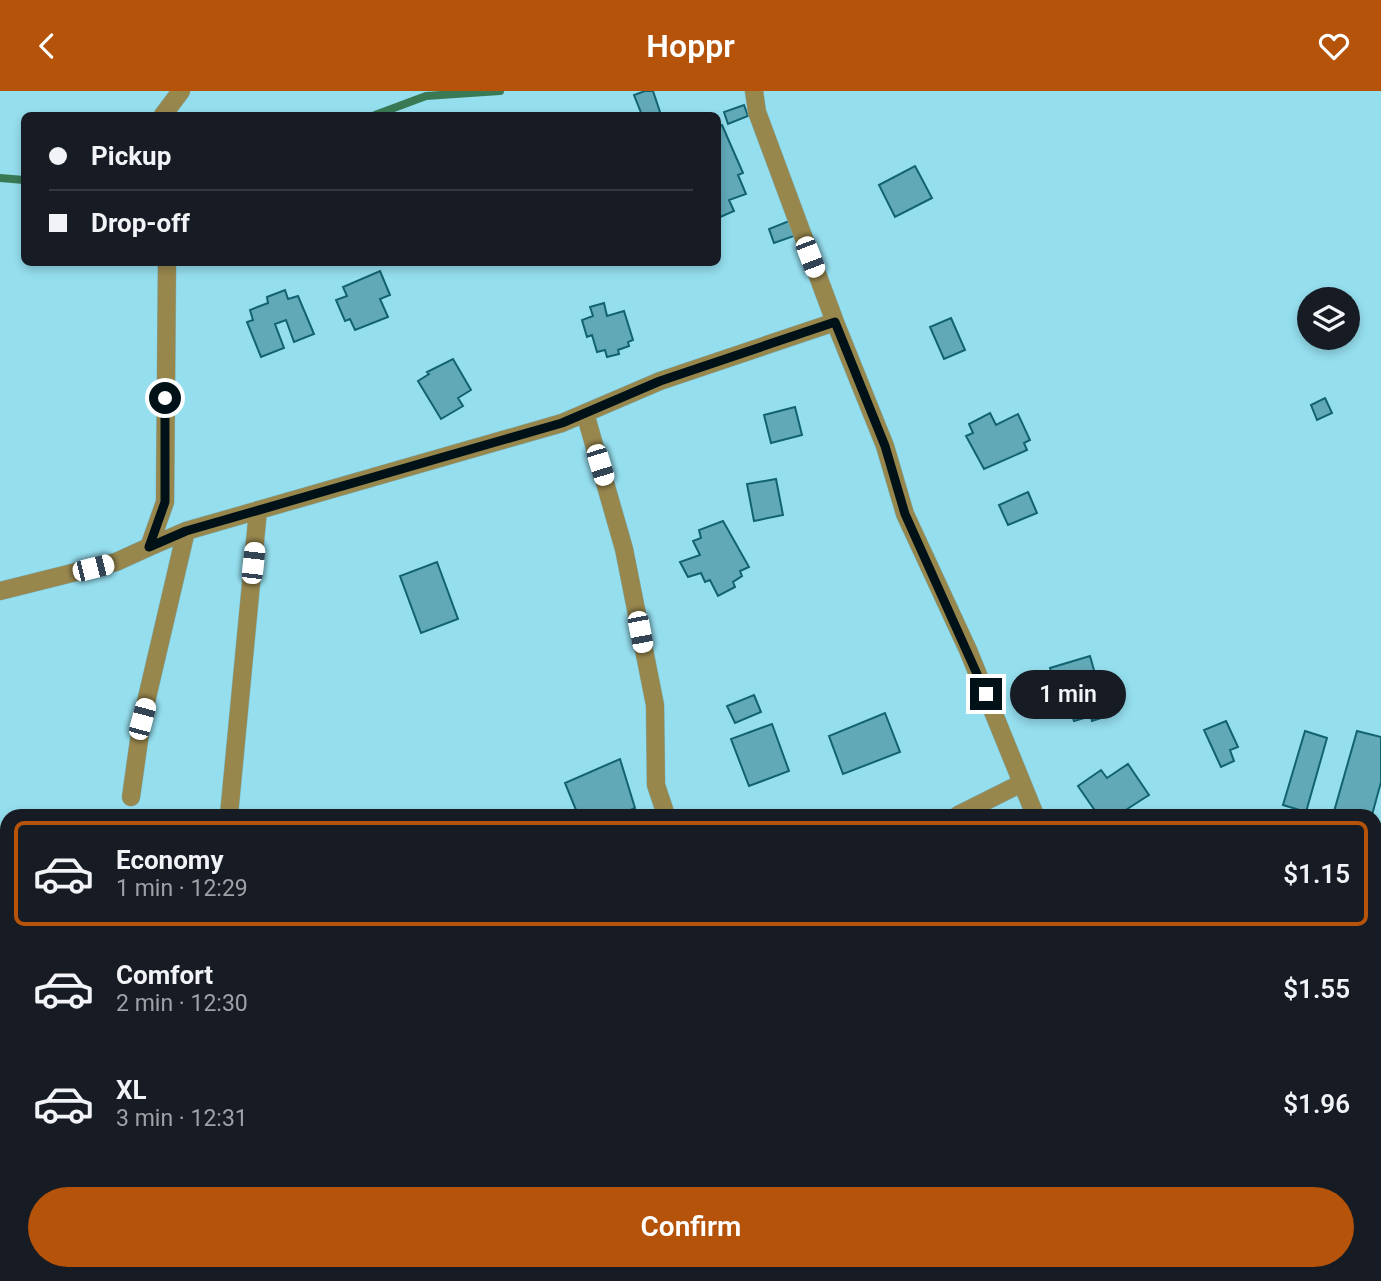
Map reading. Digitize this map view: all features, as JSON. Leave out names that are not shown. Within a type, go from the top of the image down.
[{"type":"street","points":[[165,112],[181,91]]},
{"type":"street","points":[[754,91],[757,113],[835,322],[885,446],[905,514],[968,650],[1033,809]]},
{"type":"street","points":[[149,547],[165,502],[167,266]]},
{"type":"street","points":[[0,591],[116,562],[186,531],[562,423],[660,381],[835,322]]},
{"type":"street","points":[[585,413],[624,549],[655,705],[656,785],[664,809]]},
{"type":"street","points":[[230,809],[258,510]]},
{"type":"street","points":[[131,797],[142,719],[186,531]]},
{"type":"street","points":[[970,809],[1022,783]]},
{"type":"building","points":[[653,91],[660,112],[641,112],[634,95]]},
{"type":"building","points":[[744,105],[748,116],[728,124],[724,112]]},
{"type":"building","points":[[721,126],[743,173],[738,175],[746,194],[729,200],[734,211],[721,217]]},
{"type":"building","points":[[915,166],[932,198],[895,217],[879,185]]},
{"type":"building","points":[[789,221],[794,236],[774,243],[769,229]]},
{"type":"building","points":[[380,271],[390,295],[380,299],[388,317],[355,330],[350,319],[345,321],[336,300],[347,296],[343,287]]},
{"type":"building","points":[[285,290],[288,299],[298,296],[314,334],[294,342],[286,320],[275,324],[284,348],[261,357],[247,322],[253,320],[250,310],[268,303],[267,297]]},
{"type":"building","points":[[604,303],[607,316],[624,311],[633,340],[628,342],[629,346],[618,350],[619,354],[607,357],[605,350],[597,352],[592,335],[587,337],[582,320],[593,316],[590,307]]},
{"type":"building","points":[[951,318],[965,350],[944,359],[930,327]]},
{"type":"building","points":[[453,359],[471,390],[458,398],[463,406],[441,419],[418,381],[429,374],[427,372]]},
{"type":"building","points":[[1325,398],[1332,413],[1317,420],[1311,405]]},
{"type":"building","points":[[795,407],[802,435],[771,443],[764,415]]},
{"type":"building","points":[[990,413],[996,425],[1018,414],[1030,440],[1024,443],[1027,450],[984,469],[966,436],[973,433],[969,424]]},
{"type":"building","points":[[776,479],[783,515],[754,521],[747,484]]},
{"type":"building","points":[[1028,492],[1037,513],[1008,525],[999,505]]},
{"type":"building","points":[[723,521],[749,567],[740,571],[742,576],[733,582],[735,587],[718,596],[710,580],[705,582],[701,573],[688,577],[680,562],[700,555],[693,541],[701,538],[699,530]]},
{"type":"building","points":[[437,562],[458,619],[421,633],[400,576]]},
{"type":"building","points":[[1090,656],[1107,716],[1092,721],[1091,716],[1074,721],[1071,711],[1064,713],[1050,668]]},
{"type":"building","points":[[754,695],[761,712],[735,723],[727,706]]},
{"type":"building","points":[[885,713],[900,752],[843,774],[829,736]]},
{"type":"building","points":[[1226,721],[1238,747],[1230,750],[1234,761],[1221,767],[1204,730]]},
{"type":"building","points":[[772,724],[789,771],[749,786],[731,739]]},
{"type":"building","points":[[1305,731],[1327,738],[1307,809],[1283,805]]},
{"type":"building","points":[[1357,731],[1381,737],[1381,782],[1374,809],[1335,809]]},
{"type":"building","points":[[620,759],[635,808],[576,809],[565,783]]},
{"type":"building","points":[[1128,764],[1149,795],[1127,809],[1094,809],[1078,786],[1101,770],[1107,778]]},
{"type":"waterway","points":[[383,112],[426,96],[500,91]]},
{"type":"waterway","points":[[0,178],[21,180]]},
{"type":"route","points":[[165,398],[165,502],[149,547],[186,531],[562,423],[660,381],[835,322],[885,446],[905,514],[986,694]]}]
